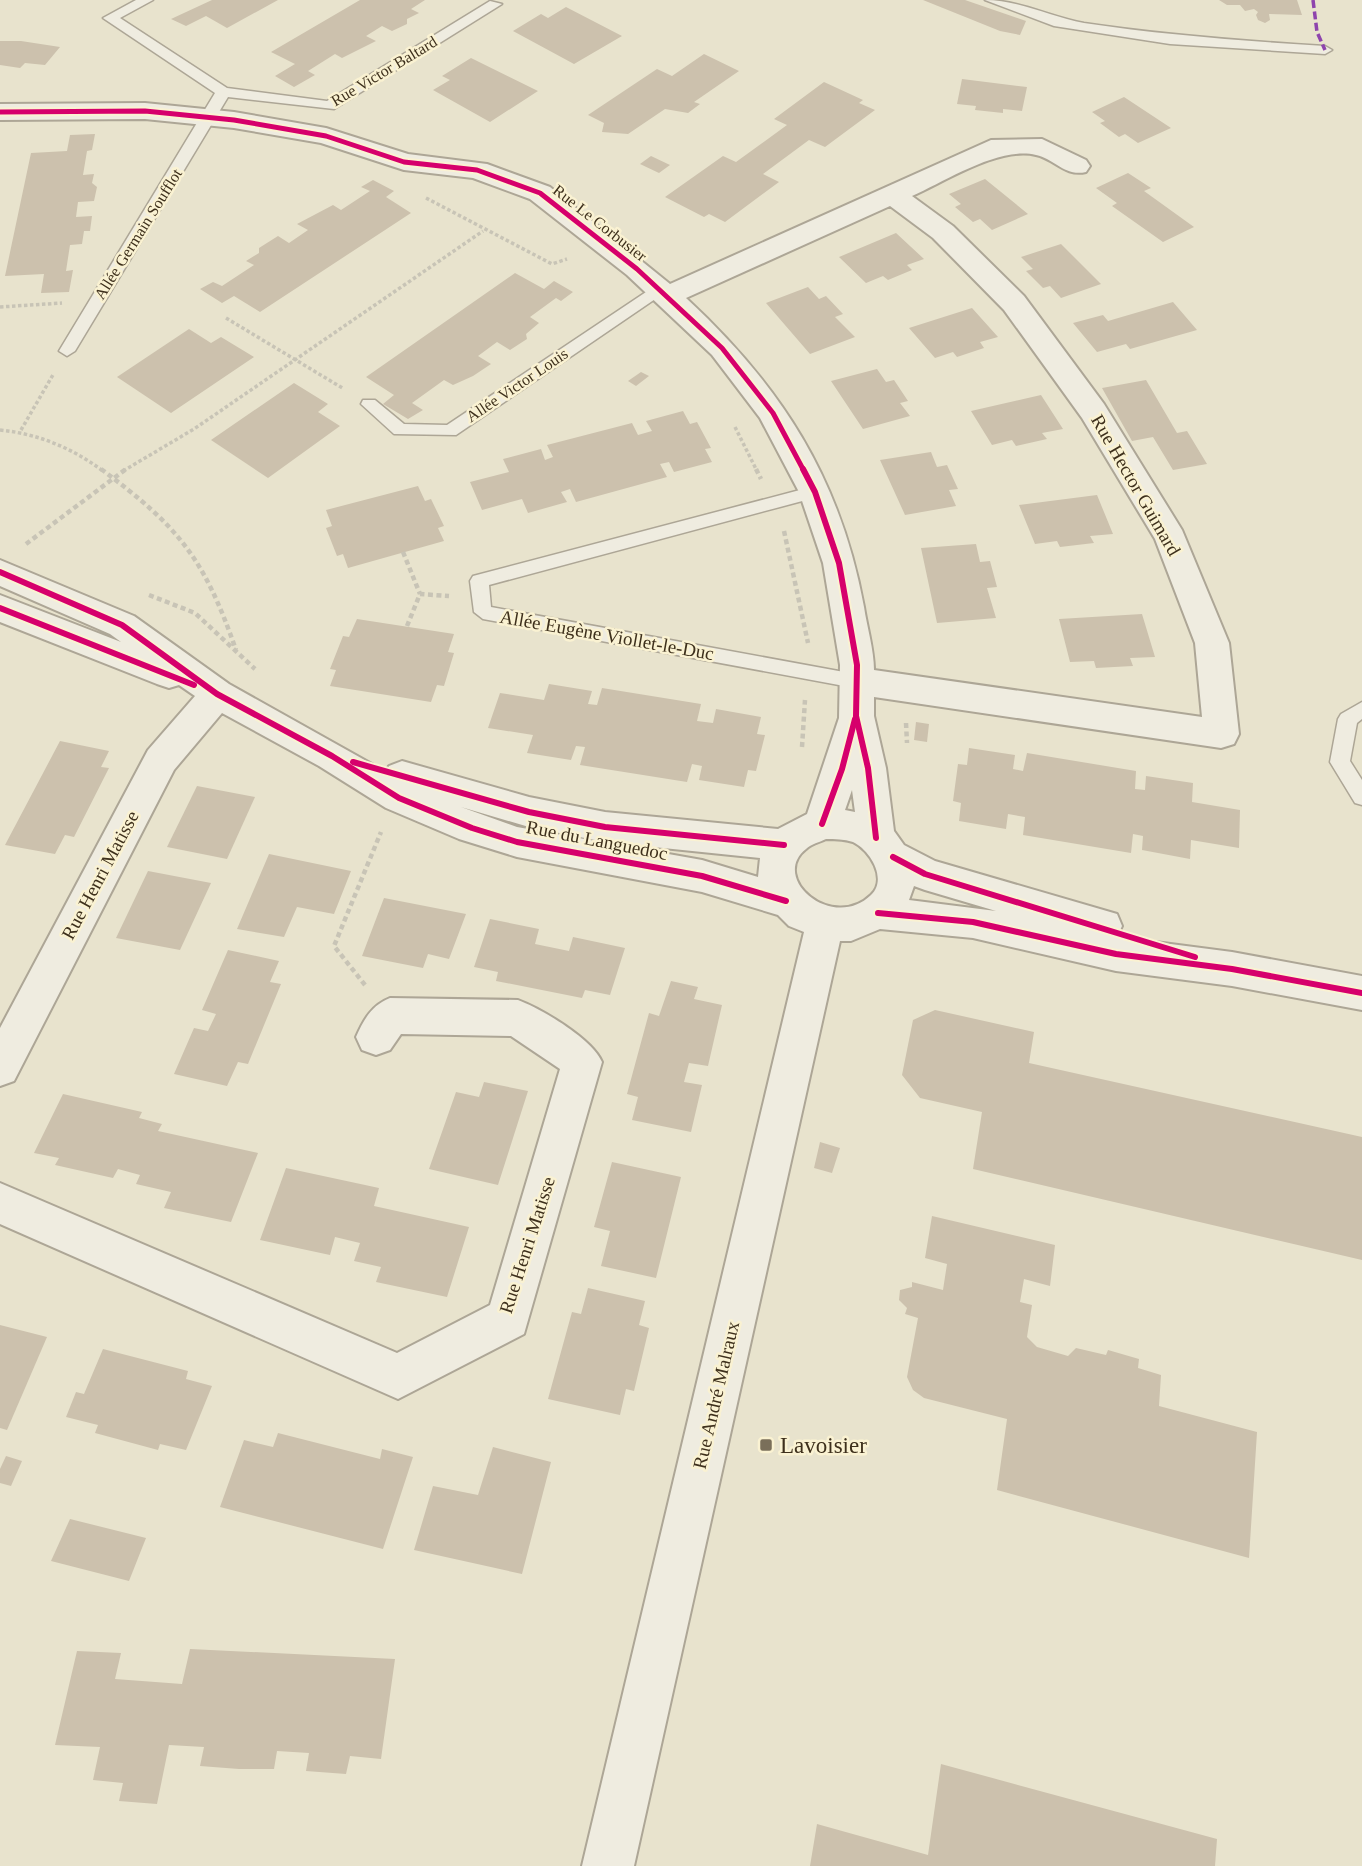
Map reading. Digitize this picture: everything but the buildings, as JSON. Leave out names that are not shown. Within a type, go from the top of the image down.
[{"type":"street","name":"Rue Le Corbusier","points":[[0,112],[145,111],[210,118],[326,136],[404,162],[477,170],[540,193],[663,293],[722,348],[773,414],[815,492],[839,563],[857,664],[856,698],[842,769],[822,824]]},
{"type":"street","points":[[663,293],[1000,146],[1042,147],[1077,166]]},
{"type":"street","name":"Rue Hector Guimard","points":[[856,698],[1221,734],[1212,643],[1171,538],[1100,422],[1014,303],[943,232],[891,193]]},
{"type":"street","name":"Rue du Languedoc","points":[[0,572],[122,625],[217,694]]},
{"type":"street","name":"Rue du Languedoc","points":[[0,608],[217,694],[332,757],[399,798],[472,828],[517,842],[702,876],[786,901]]},
{"type":"street","name":"Rue Henri Matisse","points":[[0,1068],[161,760],[217,694]]},
{"type":"street","name":"Rue Le Corbusier","points":[[856,698],[884,848]]},
{"type":"street","name":"Rue du Languedoc","points":[[332,757],[529,812],[605,827],[784,845]]},
{"type":"street","points":[[884,848],[897,872],[896,887],[890,901],[878,913],[863,921],[825,924],[803,915],[786,901],[775,873],[777,859],[784,845],[794,835],[822,824],[860,828],[884,848],[925,874],[1118,931],[1231,969]]},
{"type":"street","points":[[878,913],[973,922],[1116,954],[1231,969],[1362,993]]},
{"type":"street","name":"Rue André Malraux","points":[[608,1866],[825,924]]},
{"type":"street","name":"Rue Henri Matisse","points":[[0,1203],[398,1376],[508,1319],[582,1062],[518,1018],[383,1027]]},
{"type":"lane","points":[[146,0],[110,18],[223,92]]},
{"type":"lane","points":[[992,0],[1054,22],[1170,40],[1325,50]]},
{"type":"lane","name":"Rue Victor Baltard","points":[[223,92],[328,106],[495,4]]},
{"type":"lane","name":"Allée Germain Soufflot","points":[[67,351],[210,118],[223,92]]},
{"type":"lane","name":"Allée Victor Louis","points":[[369,404],[400,430],[450,431],[663,293]]},
{"type":"lane","name":"Allée Eugène Viollet-le-Duc","points":[[815,492],[479,581],[481,597],[484,612],[856,698]]},
{"type":"lane","points":[[1362,709],[1348,719],[1340,762],[1362,797]]},
{"type":"path","points":[[25,545],[113,477],[194,429],[484,231]]},
{"type":"path","points":[[0,307],[98,301]]},
{"type":"path","points":[[226,318],[369,404]]},
{"type":"path","points":[[21,430],[67,351]]},
{"type":"path","points":[[0,430],[21,430],[74,450],[113,477],[177,532],[218,596],[237,652]]},
{"type":"path","points":[[13,542],[37,550]]},
{"type":"path","points":[[403,552],[420,594],[407,626]]},
{"type":"path","points":[[147,594],[195,613],[260,673]]},
{"type":"path","points":[[420,594],[481,597]]},
{"type":"path","points":[[383,828],[334,946],[383,1027]]},
{"type":"marked path","points":[[1313,0],[1317,32],[1325,50]]},
{"type":"cycle path","points":[[0,112],[145,111],[234,120],[326,136],[404,162],[477,170],[540,193],[637,269],[722,348],[773,413],[815,492],[839,563],[857,665],[856,716],[868,768],[876,838]]},
{"type":"cycle path","points":[[0,572],[122,625],[217,694],[332,756],[399,798],[472,828],[517,842],[702,876],[786,901]]},
{"type":"cycle path","points":[[0,608],[194,685]]},
{"type":"cycle path","points":[[822,824],[842,769],[855,719]]},
{"type":"cycle path","points":[[353,762],[529,812],[605,827],[784,845]]},
{"type":"cycle path","points":[[893,857],[925,874],[1195,957]]},
{"type":"cycle path","points":[[878,913],[973,922],[1116,954],[1232,969],[1362,993]]},
{"type":"place","name":"Lavoisier","points":[[766,1445]]}]
